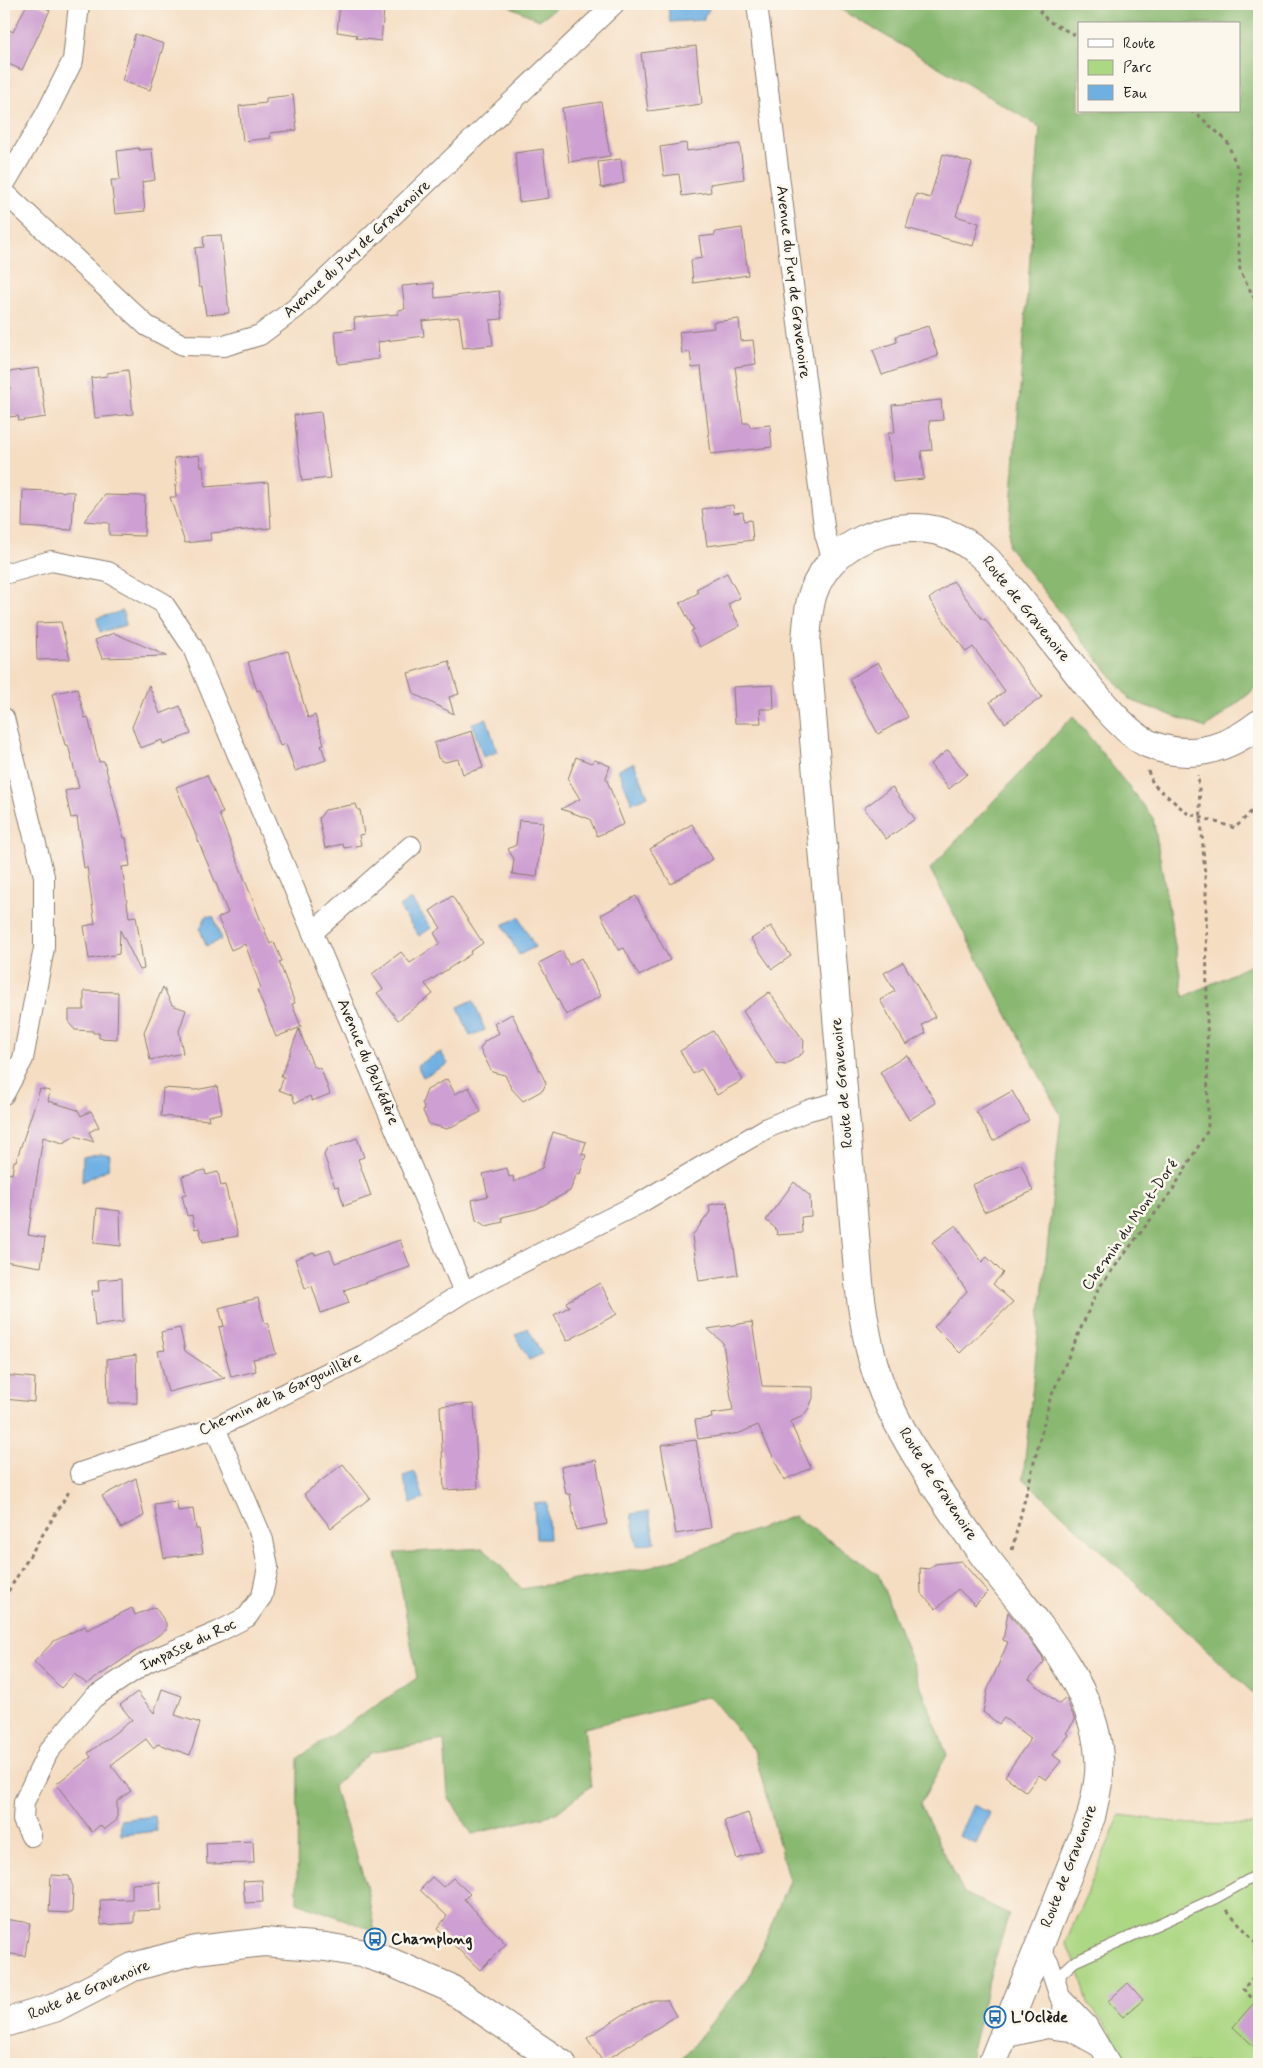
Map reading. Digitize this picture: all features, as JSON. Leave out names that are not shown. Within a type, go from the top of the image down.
[{"type":"street","points":[[4,185],[48,112],[74,60],[79,4]]},
{"type":"street","name":"Avenue du Puy de Gravenoire","points":[[4,192],[147,326],[183,345],[224,346],[260,335],[296,308],[614,4]]},
{"type":"street","name":"Avenue du Puy de Gravenoire","points":[[757,4],[826,534],[834,560]]},
{"type":"street","name":"Route de Gravenoire","points":[[992,2064],[1091,1817],[1096,1792],[1099,1758],[1093,1723],[1075,1681],[1029,1612],[978,1546],[919,1459],[890,1407],[878,1375],[863,1316],[843,1101],[806,642],[813,592],[842,550],[870,536],[901,528],[940,531],[968,544],[988,561],[1096,696],[1138,737],[1148,744],[1162,748],[1196,752],[1228,744],[1244,736],[1259,724]]},
{"type":"street","name":"Avenue du Belvédère","points":[[4,574],[51,561],[108,572],[163,603],[192,646],[464,1292]]},
{"type":"street","points":[[4,718],[44,876],[44,948],[23,1059],[4,1094]]},
{"type":"street","points":[[313,932],[411,846]]},
{"type":"street","points":[[464,1292],[640,1203],[767,1128],[809,1110],[843,1101]]},
{"type":"street","name":"Chemin de la Gargouillère","points":[[80,1473],[215,1428],[364,1355],[464,1292]]},
{"type":"street","name":"Impasse du Roc","points":[[31,1836],[23,1820],[24,1802],[48,1752],[93,1698],[147,1662],[218,1632],[247,1617],[262,1596],[268,1567],[263,1540],[215,1428]]},
{"type":"street","name":"Route de Gravenoire","points":[[4,2023],[54,2008],[133,1967],[196,1950],[264,1942],[326,1947],[366,1954],[390,1962],[448,1987],[562,2064]]},
{"type":"street","points":[[1039,1948],[1049,1964],[1060,1997],[1087,2025],[1110,2064]]},
{"type":"street","points":[[1003,2038],[1047,2028],[1071,2031],[1098,2046]]},
{"type":"lane","points":[[1047,2028],[1058,2010],[1061,1974],[1074,1962],[1216,1898],[1259,1874]]},
{"type":"path","points":[[1034,4],[1048,20],[1078,36]]},
{"type":"path","points":[[1192,112],[1228,141],[1240,175],[1237,218],[1240,271],[1259,307]]},
{"type":"path","points":[[1138,737],[1153,784],[1187,813],[1235,828],[1259,804]]},
{"type":"path","name":"Chemin du Mont-Doré","points":[[1005,1583],[1016,1528],[1050,1399],[1098,1288],[1172,1191],[1208,1130],[1206,891],[1196,752]]},
{"type":"path","points":[[4,1598],[80,1473]]},
{"type":"path","points":[[1216,1898],[1259,1946]]},
{"type":"path","points":[[1259,1971],[1243,1989],[1259,2005]]},
{"type":"green space","points":[[505,4],[562,4],[539,20]]},
{"type":"green space","points":[[832,4],[1259,4],[1259,683],[1250,693],[1206,728],[1130,700],[1008,546],[1040,127]]},
{"type":"green space","points":[[1073,716],[1153,818],[1184,997],[1259,961],[1259,1693],[1254,1694],[1023,1478],[1061,1116],[930,869]]},
{"type":"green space","points":[[794,1516],[878,1574],[947,1755],[920,1804],[964,1893],[1009,1914],[991,1972],[969,2064],[678,2064],[752,1972],[789,1881],[754,1750],[709,1696],[584,1728],[591,1786],[555,1814],[472,1834],[448,1796],[444,1740],[370,1753],[333,1786],[366,1884],[375,1931],[297,1902],[298,1758],[417,1678],[395,1553],[484,1548],[522,1589],[653,1567]]},
{"type":"green space","points":[[1120,1815],[1190,1824],[1259,1825],[1259,2064],[1125,2064],[1111,2032],[1088,2004],[1081,1978],[1066,1942]]},
{"type":"water","points":[[702,4],[703,7],[707,6],[709,10],[704,16],[704,20],[670,22],[668,7]]},
{"type":"water","points":[[123,611],[126,625],[100,632],[97,618]]},
{"type":"water","points":[[487,719],[497,752],[483,757],[472,723]]},
{"type":"water","points":[[634,763],[648,796],[632,803],[618,769]]},
{"type":"water","points":[[411,899],[431,928],[419,936],[399,907]]},
{"type":"water","points":[[206,916],[214,917],[221,940],[206,946],[200,929]]},
{"type":"water","points":[[519,917],[535,947],[519,955],[503,925]]},
{"type":"water","points":[[473,1000],[485,1030],[470,1036],[458,1007]]},
{"type":"water","points":[[441,1052],[448,1064],[423,1077],[417,1065]]},
{"type":"water","points":[[101,1153],[110,1155],[108,1169],[82,1182],[83,1157]]},
{"type":"water","points":[[528,1328],[542,1354],[529,1360],[515,1335]]},
{"type":"water","points":[[415,1472],[424,1499],[411,1503],[403,1476]]},
{"type":"water","points":[[547,1502],[549,1539],[536,1539],[534,1503]]},
{"type":"water","points":[[649,1511],[655,1542],[637,1546],[631,1514]]},
{"type":"water","points":[[973,1805],[990,1813],[976,1844],[959,1836]]},
{"type":"water","points":[[155,1816],[157,1831],[121,1835],[120,1820]]},
{"type":"building","points":[[27,4],[36,4],[50,10],[22,70],[4,62],[4,27],[13,32]]},
{"type":"building","points":[[360,4],[378,4],[377,9],[384,10],[381,41],[356,38],[357,35],[337,32],[340,5],[360,7]]},
{"type":"building","points":[[135,34],[164,44],[150,90],[122,81]]},
{"type":"building","points":[[696,46],[702,104],[648,111],[641,53]]},
{"type":"building","points":[[293,95],[297,130],[270,133],[271,138],[243,141],[239,106],[266,103],[266,98]]},
{"type":"building","points":[[601,102],[610,156],[569,162],[562,108]]},
{"type":"building","points":[[686,143],[687,151],[740,144],[744,179],[710,184],[711,192],[682,196],[679,174],[664,176],[660,147]]},
{"type":"building","points":[[139,148],[139,150],[152,149],[155,180],[142,182],[145,211],[115,214],[111,180],[120,180],[117,151]]},
{"type":"building","points":[[543,149],[549,198],[519,202],[515,153]]},
{"type":"building","points":[[943,154],[972,163],[956,216],[979,223],[973,246],[906,228],[916,194],[930,198]]},
{"type":"building","points":[[621,159],[624,183],[601,188],[598,162]]},
{"type":"building","points":[[742,228],[748,275],[693,283],[691,260],[702,258],[699,237],[715,235],[715,232]]},
{"type":"building","points":[[221,235],[229,313],[206,315],[202,287],[199,287],[195,248],[204,247],[203,236]]},
{"type":"building","points":[[434,283],[435,298],[499,291],[502,319],[490,320],[493,345],[463,348],[459,317],[422,321],[424,336],[378,342],[379,359],[338,364],[335,331],[355,329],[354,318],[398,314],[398,310],[405,309],[402,286]]},
{"type":"building","points":[[739,319],[741,341],[753,340],[756,364],[735,367],[743,423],[749,423],[750,427],[770,425],[772,447],[711,454],[701,367],[692,368],[690,352],[682,353],[679,332],[714,328],[713,322]]},
{"type":"building","points":[[928,326],[938,356],[882,375],[873,350],[897,342],[896,336]]},
{"type":"building","points":[[39,368],[46,417],[19,421],[18,416],[9,417],[5,390],[10,389],[8,372]]},
{"type":"building","points":[[128,370],[133,414],[95,418],[91,378],[107,376],[107,373]]},
{"type":"building","points":[[941,400],[943,420],[929,421],[932,450],[921,451],[924,479],[893,482],[888,433],[895,433],[892,405]]},
{"type":"building","points":[[321,412],[330,478],[302,481],[294,415]]},
{"type":"building","points":[[199,455],[201,467],[203,466],[205,487],[268,482],[271,528],[210,533],[211,540],[185,543],[170,497],[176,497],[175,485],[177,485],[174,458]]},
{"type":"building","points":[[23,490],[74,492],[72,530],[22,527]]},
{"type":"building","points":[[105,495],[145,496],[144,536],[109,535],[109,523],[84,521]]},
{"type":"building","points":[[733,505],[734,513],[743,512],[744,521],[751,520],[753,540],[707,546],[702,509]]},
{"type":"building","points":[[727,573],[740,598],[728,604],[740,626],[700,647],[691,631],[694,630],[680,603],[698,593],[696,589]]},
{"type":"building","points":[[953,581],[983,620],[985,619],[1042,697],[1005,723],[990,702],[1005,691],[973,647],[966,652],[929,599]]},
{"type":"building","points":[[61,622],[70,659],[37,660],[36,623]]},
{"type":"building","points":[[114,633],[167,656],[102,658],[95,640]]},
{"type":"building","points":[[288,651],[308,718],[315,715],[324,744],[321,745],[326,760],[295,771],[286,744],[280,746],[265,701],[260,690],[257,691],[248,662]]},
{"type":"building","points":[[449,661],[459,694],[449,697],[454,714],[414,694],[408,673]]},
{"type":"building","points":[[878,662],[908,717],[878,734],[849,679]]},
{"type":"building","points":[[149,685],[160,714],[180,706],[191,734],[163,744],[162,740],[140,748],[132,727]]},
{"type":"building","points":[[773,685],[774,709],[760,709],[761,723],[735,723],[733,687]]},
{"type":"building","points":[[77,688],[85,718],[88,717],[99,762],[104,761],[124,838],[126,838],[130,866],[122,867],[129,917],[136,916],[144,969],[140,970],[120,930],[119,954],[89,959],[84,926],[95,924],[87,867],[84,868],[77,817],[71,818],[65,791],[79,788],[68,745],[65,745],[52,694]]},
{"type":"building","points":[[472,731],[483,768],[463,774],[458,759],[445,762],[438,758],[434,743]]},
{"type":"building","points":[[948,750],[967,774],[949,789],[930,764]]},
{"type":"building","points":[[576,757],[591,763],[595,760],[610,766],[606,778],[624,824],[597,836],[590,819],[561,809],[580,799],[568,779]]},
{"type":"building","points":[[207,775],[223,813],[219,814],[270,944],[274,942],[282,961],[279,962],[295,1003],[292,1004],[301,1027],[276,1037],[257,990],[261,988],[245,944],[231,950],[218,918],[228,913],[176,787]]},
{"type":"building","points":[[892,787],[915,819],[886,839],[864,808]]},
{"type":"building","points":[[356,804],[358,810],[360,810],[364,834],[359,835],[361,845],[344,848],[343,844],[325,848],[319,818],[325,810]]},
{"type":"building","points":[[519,820],[543,822],[537,877],[512,874],[514,859],[508,849],[516,845]]},
{"type":"building","points":[[692,824],[713,859],[671,884],[650,849]]},
{"type":"building","points":[[452,896],[483,943],[470,952],[471,954],[425,984],[433,994],[398,1020],[377,993],[383,989],[372,974],[401,952],[410,963],[440,943],[434,933],[441,928],[430,911]]},
{"type":"building","points":[[636,896],[670,960],[639,976],[624,948],[619,950],[601,915]]},
{"type":"building","points":[[771,926],[791,956],[772,969],[751,939]]},
{"type":"building","points":[[562,951],[569,965],[581,958],[601,996],[566,1015],[539,963]]},
{"type":"building","points":[[903,962],[935,1017],[922,1025],[926,1033],[906,1045],[880,1000],[895,991],[884,973]]},
{"type":"building","points":[[163,987],[172,1005],[186,1010],[179,1031],[183,1053],[150,1060],[144,1032]]},
{"type":"building","points":[[84,991],[118,992],[117,1039],[99,1038],[99,1033],[93,1033],[93,1031],[75,1030],[69,1023],[69,1010],[84,1010]]},
{"type":"building","points":[[769,992],[804,1041],[803,1053],[785,1065],[776,1063],[743,1011]]},
{"type":"building","points":[[512,1014],[546,1083],[543,1090],[523,1101],[511,1088],[505,1075],[492,1072],[480,1049],[485,1041],[499,1033],[494,1024]]},
{"type":"building","points":[[299,1029],[313,1066],[321,1069],[330,1094],[312,1101],[310,1096],[295,1103],[292,1095],[279,1090],[284,1077],[281,1076]]},
{"type":"building","points":[[713,1031],[743,1080],[717,1095],[701,1069],[693,1074],[680,1051]]},
{"type":"building","points":[[907,1055],[936,1103],[909,1120],[880,1072]]},
{"type":"building","points":[[447,1079],[455,1094],[469,1087],[481,1112],[447,1129],[429,1124],[423,1111],[422,1103],[427,1090]]},
{"type":"building","points":[[217,1086],[222,1113],[208,1116],[209,1120],[161,1116],[163,1088],[195,1090]]},
{"type":"building","points":[[40,1089],[50,1091],[48,1101],[78,1110],[81,1116],[91,1111],[99,1127],[89,1132],[94,1142],[75,1136],[63,1143],[43,1137],[28,1235],[45,1238],[41,1267],[4,1261],[4,1190],[7,1173],[12,1174],[14,1161],[16,1161]]},
{"type":"building","points":[[1012,1091],[1029,1120],[993,1141],[976,1111]]},
{"type":"building","points":[[553,1132],[586,1142],[582,1154],[586,1155],[580,1174],[577,1173],[570,1191],[536,1209],[502,1217],[503,1222],[486,1226],[476,1220],[472,1200],[488,1196],[483,1174],[507,1168],[509,1177],[513,1176],[514,1182],[542,1168]]},
{"type":"building","points":[[357,1138],[364,1157],[358,1159],[371,1196],[344,1206],[338,1186],[335,1187],[324,1155],[327,1149]]},
{"type":"building","points":[[1021,1164],[1033,1191],[984,1212],[972,1185]]},
{"type":"building","points":[[205,1170],[206,1175],[218,1172],[221,1186],[225,1185],[238,1236],[203,1242],[199,1228],[195,1229],[192,1215],[187,1216],[182,1195],[186,1194],[182,1176]]},
{"type":"building","points":[[794,1182],[810,1196],[811,1216],[801,1217],[802,1233],[777,1235],[776,1229],[766,1220]]},
{"type":"building","points":[[727,1202],[738,1275],[699,1281],[692,1236],[710,1212],[709,1205]]},
{"type":"building","points":[[97,1208],[120,1211],[121,1246],[94,1243]]},
{"type":"building","points":[[956,1225],[982,1262],[987,1257],[1003,1273],[993,1284],[1013,1302],[960,1353],[934,1327],[967,1291],[932,1242]]},
{"type":"building","points":[[400,1240],[410,1267],[344,1290],[349,1303],[321,1313],[312,1286],[305,1288],[295,1259],[314,1252],[315,1255],[330,1250],[335,1263]]},
{"type":"building","points":[[122,1278],[123,1322],[95,1326],[92,1291],[99,1291],[98,1280]]},
{"type":"building","points":[[600,1283],[617,1314],[567,1341],[554,1315],[569,1307],[566,1302]]},
{"type":"building","points":[[258,1298],[265,1324],[268,1323],[276,1354],[253,1359],[256,1371],[231,1377],[219,1327],[224,1326],[219,1308]]},
{"type":"building","points":[[752,1322],[762,1386],[813,1387],[813,1398],[809,1408],[803,1416],[790,1422],[811,1468],[784,1480],[758,1425],[740,1433],[698,1439],[695,1420],[712,1418],[711,1414],[733,1411],[723,1343],[708,1329]]},
{"type":"building","points":[[180,1328],[185,1351],[225,1378],[168,1392],[158,1351],[165,1350],[161,1332]]},
{"type":"building","points":[[136,1355],[137,1403],[108,1403],[107,1359]]},
{"type":"building","points":[[4,1375],[35,1378],[34,1402],[4,1399]]},
{"type":"building","points":[[474,1404],[478,1488],[444,1490],[440,1406]]},
{"type":"building","points":[[696,1440],[711,1528],[676,1534],[661,1445]]},
{"type":"building","points":[[596,1460],[607,1524],[576,1530],[570,1494],[566,1494],[561,1467]]},
{"type":"building","points":[[343,1464],[370,1498],[331,1528],[304,1494]]},
{"type":"building","points":[[136,1478],[144,1516],[121,1528],[102,1496]]},
{"type":"building","points":[[177,1501],[178,1511],[193,1509],[196,1529],[199,1529],[203,1553],[164,1558],[154,1504]]},
{"type":"building","points":[[961,1561],[988,1592],[975,1605],[958,1589],[936,1609],[921,1593],[920,1568],[929,1569],[935,1564]]},
{"type":"building","points":[[155,1607],[166,1623],[166,1630],[87,1684],[74,1674],[61,1688],[34,1662],[54,1641],[85,1626],[87,1630],[132,1608],[135,1615]]},
{"type":"building","points":[[1008,1612],[1042,1656],[1044,1662],[1029,1679],[1059,1704],[1066,1698],[1075,1720],[1066,1733],[1069,1735],[1053,1755],[1061,1761],[1046,1780],[1039,1775],[1026,1792],[1005,1776],[1031,1738],[1004,1718],[999,1724],[983,1712],[988,1689],[1008,1642],[1003,1640]]},
{"type":"building","points":[[162,1689],[182,1696],[175,1715],[200,1723],[190,1755],[158,1744],[153,1748],[146,1739],[111,1765],[131,1791],[117,1801],[117,1820],[104,1830],[100,1825],[92,1832],[56,1784],[91,1757],[88,1753],[132,1720],[120,1705],[137,1692],[154,1713]]},
{"type":"building","points":[[748,1813],[761,1850],[737,1859],[724,1821]]},
{"type":"building","points":[[253,1841],[254,1863],[207,1864],[206,1843]]},
{"type":"building","points":[[51,1875],[69,1876],[73,1887],[72,1913],[49,1912]]},
{"type":"building","points":[[432,1877],[443,1887],[453,1878],[470,1894],[464,1899],[506,1944],[480,1970],[437,1929],[447,1916],[420,1890]]},
{"type":"building","points":[[262,1880],[263,1902],[245,1903],[243,1881]]},
{"type":"building","points":[[160,1882],[161,1910],[134,1911],[134,1923],[101,1925],[100,1900],[132,1899],[132,1884]]},
{"type":"building","points":[[4,1919],[30,1923],[25,1956],[4,1953]]},
{"type":"building","points":[[1128,1983],[1143,2000],[1123,2017],[1108,2001]]},
{"type":"building","points":[[1259,1997],[1259,2051],[1233,2027]]},
{"type":"building","points":[[654,2000],[667,2000],[676,2016],[603,2062],[587,2038],[624,2014]]},
{"type":"place","name":"Champlong","points":[[375,1939]]},
{"type":"place","name":"L'Oclède","points":[[995,2017]]}]
